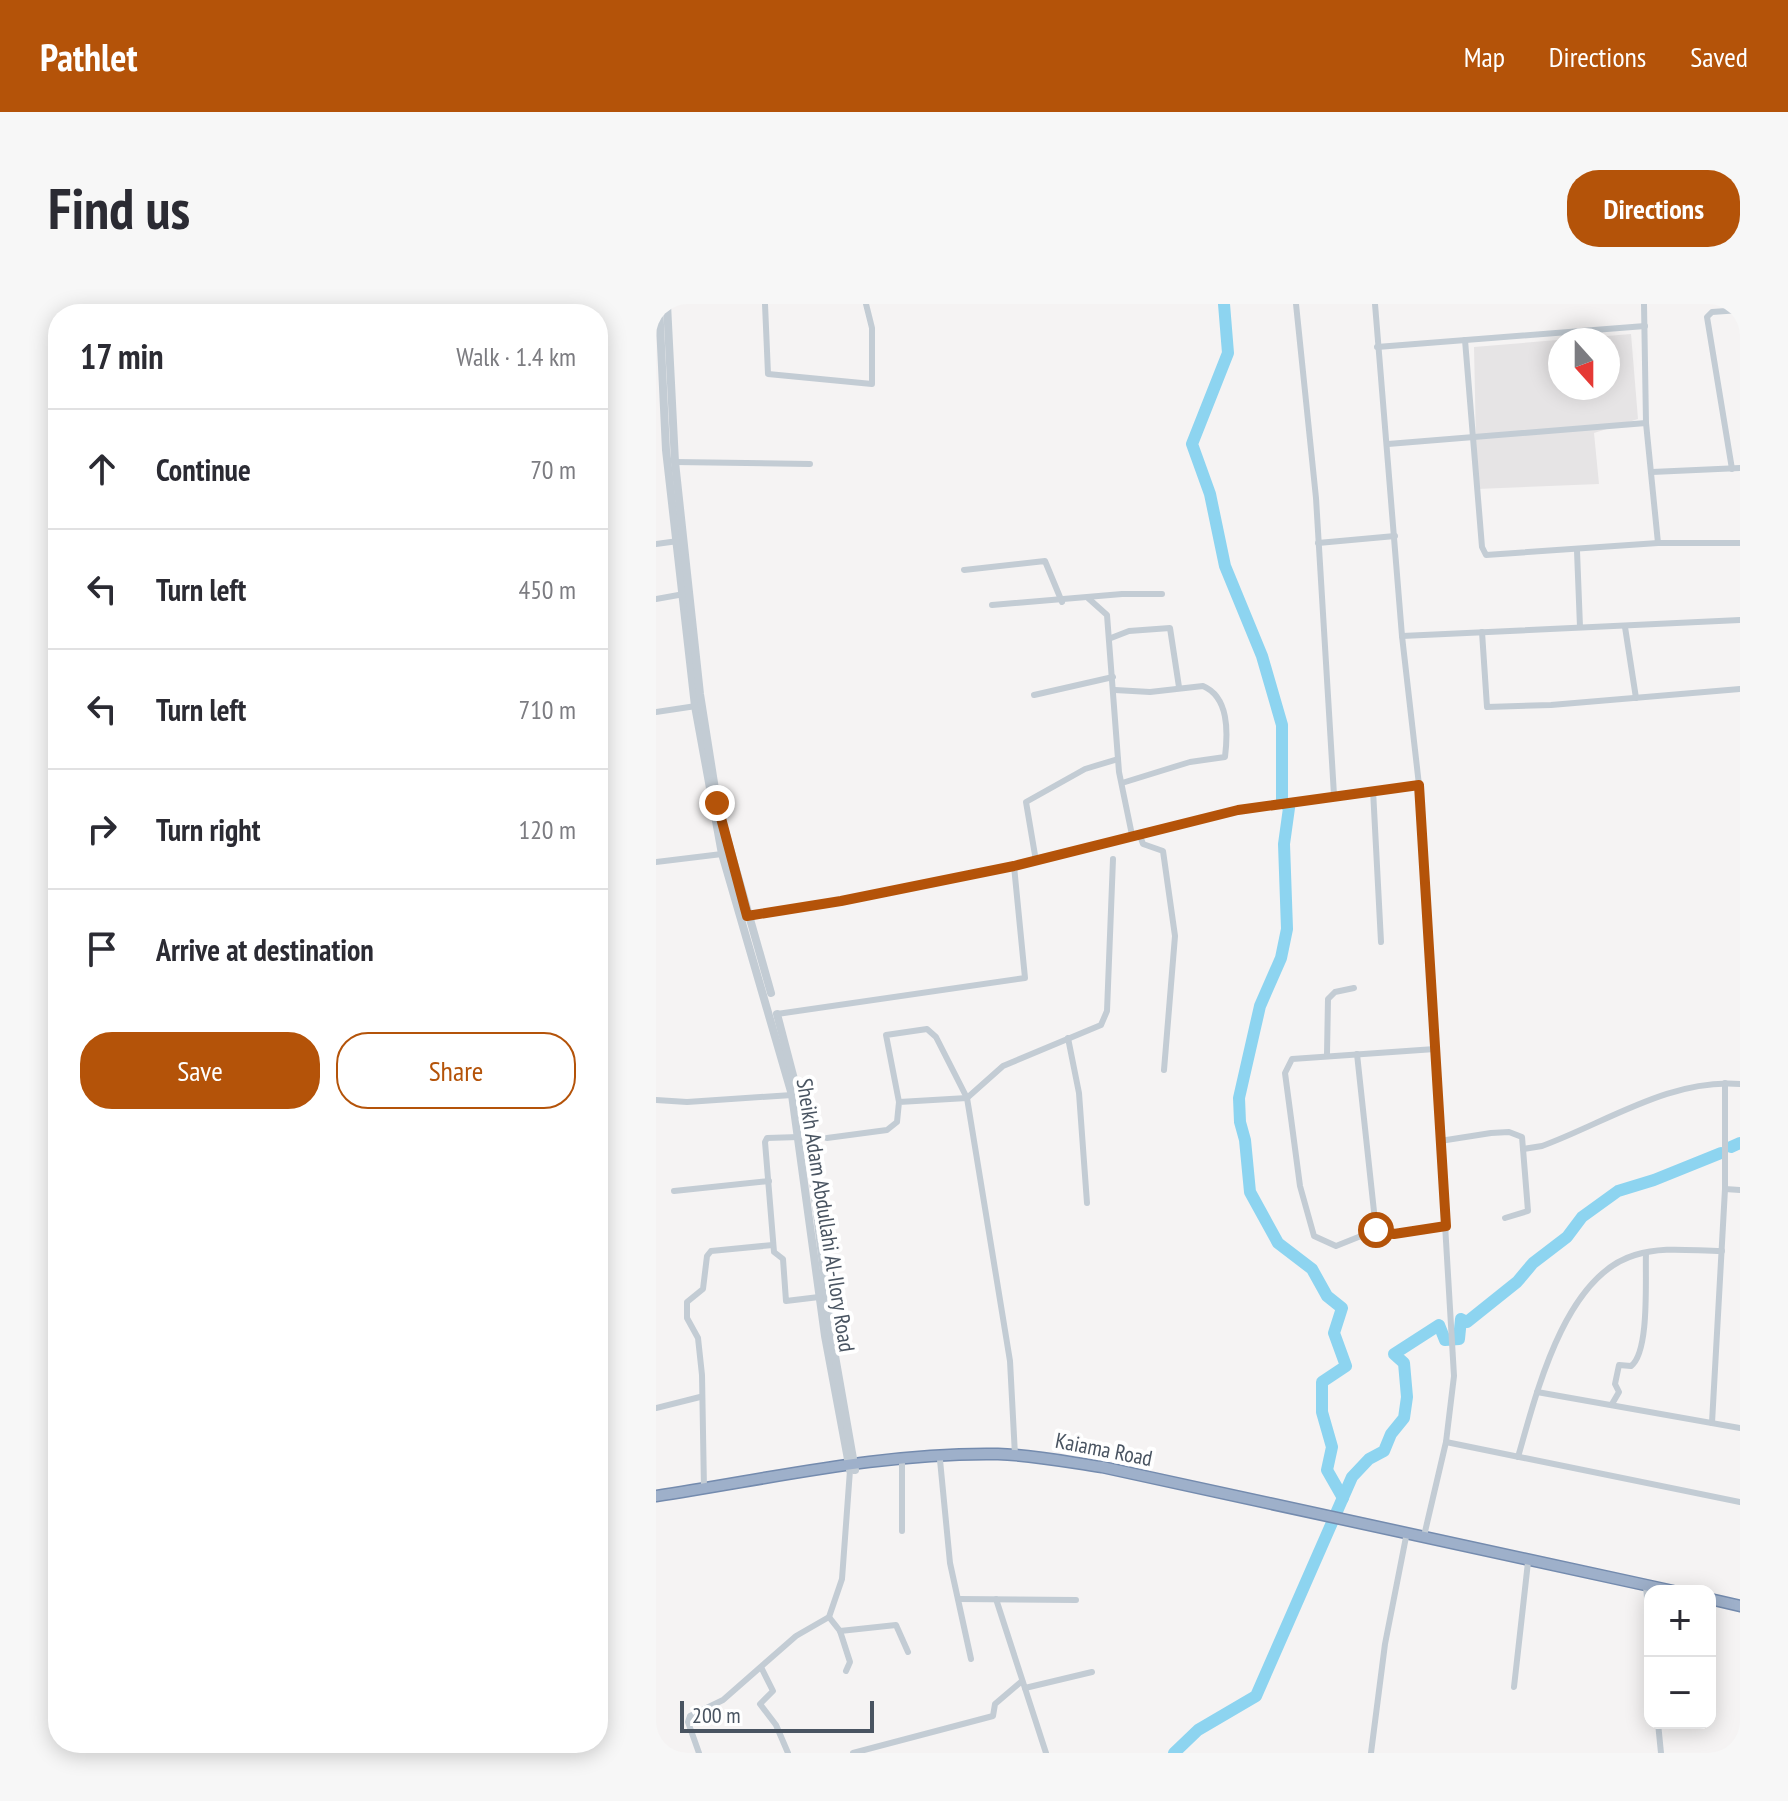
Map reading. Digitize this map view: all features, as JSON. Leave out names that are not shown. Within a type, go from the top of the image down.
[{"type":"highway","name":"Kaiama Road","points":[[656,1499],[933,1455],[1015,1455],[1102,1467],[1406,1537],[1644,1586]]},
{"type":"highway","name":"Kaiama Road","points":[[656,1499],[852,1467],[1005,1459],[1101,1472],[1424,1536],[1534,1562]]},
{"type":"highway","points":[[1716,1600],[1740,1606]]},
{"type":"street","name":"Sheikh Adam Abdullahi Al-Ilory Road","points":[[659,304],[698,706],[717,803],[807,1129],[831,1333],[852,1467]]},
{"type":"street","name":"Sheikh Adam Abdullahi Al-Ilory Road","points":[[667,304],[661,324],[666,450],[698,706],[722,854],[792,1095],[819,1297],[852,1467]]},
{"type":"street","points":[[765,304],[768,374],[872,384],[872,328],[866,304]]},
{"type":"street","points":[[1296,304],[1318,543],[1334,795]]},
{"type":"street","points":[[1375,304],[1402,636],[1419,785],[1452,1322],[1454,1393],[1424,1536]]},
{"type":"street","points":[[1644,304],[1646,423],[1658,543]]},
{"type":"street","points":[[1652,472],[1736,468],[1707,317],[1712,312],[1740,310]]},
{"type":"street","points":[[1377,347],[1645,326]]},
{"type":"street","points":[[1465,340],[1483,553],[1577,551],[1658,543],[1740,543]]},
{"type":"street","points":[[1388,444],[1646,423]]},
{"type":"street","points":[[675,462],[810,464]]},
{"type":"street","points":[[1318,543],[1395,536]]},
{"type":"street","points":[[656,544],[678,541]]},
{"type":"street","points":[[1577,551],[1580,627]]},
{"type":"street","points":[[964,570],[1045,561],[1062,602]]},
{"type":"street","points":[[656,599],[684,594]]},
{"type":"street","points":[[992,605],[1162,594]]},
{"type":"street","points":[[1088,598],[1107,615],[1118,759],[1135,834],[1143,844],[1163,851],[1175,936],[1164,1070]]},
{"type":"street","points":[[1402,636],[1740,620]]},
{"type":"street","points":[[1625,627],[1636,698]]},
{"type":"street","points":[[1111,638],[1129,631],[1170,628],[1179,687]]},
{"type":"street","points":[[1482,632],[1487,707],[1740,689]]},
{"type":"street","points":[[1034,695],[1113,677]]},
{"type":"street","points":[[1115,690],[1150,692],[1203,686],[1222,702],[1225,757],[1190,762],[1122,783]]},
{"type":"street","points":[[656,712],[698,706]]},
{"type":"street","points":[[1036,861],[1026,802],[1085,769],[1118,759]]},
{"type":"street","points":[[747,916],[841,901],[1014,866],[1238,810],[1419,785]]},
{"type":"street","points":[[1373,790],[1381,942]]},
{"type":"street","points":[[656,862],[722,854]]},
{"type":"street","points":[[899,1102],[967,1098],[1003,1066],[1101,1025],[1107,1011],[1113,859]]},
{"type":"street","points":[[777,1014],[1025,978],[1014,866]]},
{"type":"street","points":[[1327,1054],[1328,999],[1335,992],[1354,988]]},
{"type":"street","points":[[827,1138],[887,1130],[897,1122],[899,1102],[886,1035],[919,1028],[927,1029],[936,1037],[967,1098],[1010,1361],[1015,1455]]},
{"type":"street","points":[[1068,1038],[1079,1093],[1087,1203]]},
{"type":"street","points":[[1435,1049],[1327,1054],[1292,1059],[1285,1073],[1309,1229],[1321,1242],[1336,1246],[1376,1230],[1394,1234],[1446,1226]]},
{"type":"street","points":[[1357,1054],[1376,1230]]},
{"type":"street","points":[[1523,1149],[1552,1143],[1674,1093],[1710,1082],[1740,1084]]},
{"type":"street","points":[[1712,1423],[1725,1189],[1725,1083]]},
{"type":"street","points":[[656,1100],[687,1102],[792,1095]]},
{"type":"street","points":[[1440,1141],[1509,1132],[1522,1137],[1528,1208],[1523,1214],[1505,1218]]},
{"type":"street","points":[[799,1137],[767,1138],[773,1245],[774,1252],[783,1259],[786,1301],[819,1297]]},
{"type":"street","points":[[674,1191],[769,1181]]},
{"type":"street","points":[[1725,1189],[1740,1190]]},
{"type":"street","points":[[704,1489],[698,1338],[686,1311],[687,1302],[703,1289],[708,1254],[773,1245]]},
{"type":"street","points":[[1518,1457],[1551,1354],[1586,1292],[1623,1259],[1685,1249],[1722,1251]]},
{"type":"street","points":[[1612,1404],[1619,1392],[1615,1384],[1619,1365],[1631,1366],[1639,1356],[1644,1320],[1646,1253]]},
{"type":"street","points":[[1537,1392],[1740,1428]]},
{"type":"street","points":[[656,1408],[700,1397]]},
{"type":"street","points":[[1446,1442],[1740,1502]]},
{"type":"street","points":[[940,1460],[950,1563],[971,1659]]},
{"type":"street","points":[[902,1464],[902,1531]]},
{"type":"street","points":[[699,1753],[688,1722],[690,1716],[723,1700],[762,1669],[796,1636],[829,1617],[842,1579],[852,1467]]},
{"type":"street","points":[[1371,1753],[1385,1644],[1406,1537]]},
{"type":"street","points":[[1514,1687],[1534,1562]]},
{"type":"street","points":[[959,1599],[1076,1600]]},
{"type":"street","points":[[996,1599],[1046,1753]]},
{"type":"street","points":[[829,1617],[840,1631],[850,1662],[846,1671]]},
{"type":"street","points":[[840,1631],[896,1625],[908,1652]]},
{"type":"street","points":[[762,1669],[773,1691],[759,1703],[776,1725],[788,1753]]},
{"type":"street","points":[[853,1753],[875,1750],[993,1716],[995,1704],[1024,1684],[1092,1672]]},
{"type":"street","points":[[1659,1729],[1661,1753]]},
{"type":"shaded area","points":[[1631,334],[1638,419],[1594,433],[1599,484],[1477,489],[1474,347],[1548,341],[1548,400],[1620,400],[1620,335]]},
{"type":"waterway","points":[[1224,304],[1228,353],[1192,444],[1210,494],[1225,566],[1262,656],[1282,725],[1282,800],[1289,808],[1284,844],[1287,929],[1281,958],[1260,1006],[1239,1098],[1240,1122],[1245,1140],[1250,1192],[1278,1243],[1312,1269],[1327,1296],[1342,1308],[1334,1333],[1346,1366],[1322,1382],[1322,1412],[1332,1447],[1327,1470],[1343,1498]]},
{"type":"waterway","points":[[1731,1147],[1740,1143]]},
{"type":"waterway","points":[[1174,1753],[1198,1730],[1256,1696],[1352,1477],[1369,1459],[1384,1451],[1391,1434],[1404,1418],[1407,1397],[1404,1363],[1394,1354],[1439,1325],[1445,1340],[1459,1339],[1461,1319],[1467,1322],[1517,1282],[1533,1263],[1567,1237],[1582,1217],[1618,1191],[1721,1153]]},
{"type":"route","points":[[717,803],[747,916],[841,901],[1014,866],[1238,810],[1419,785],[1446,1226],[1394,1234],[1376,1230]]}]
